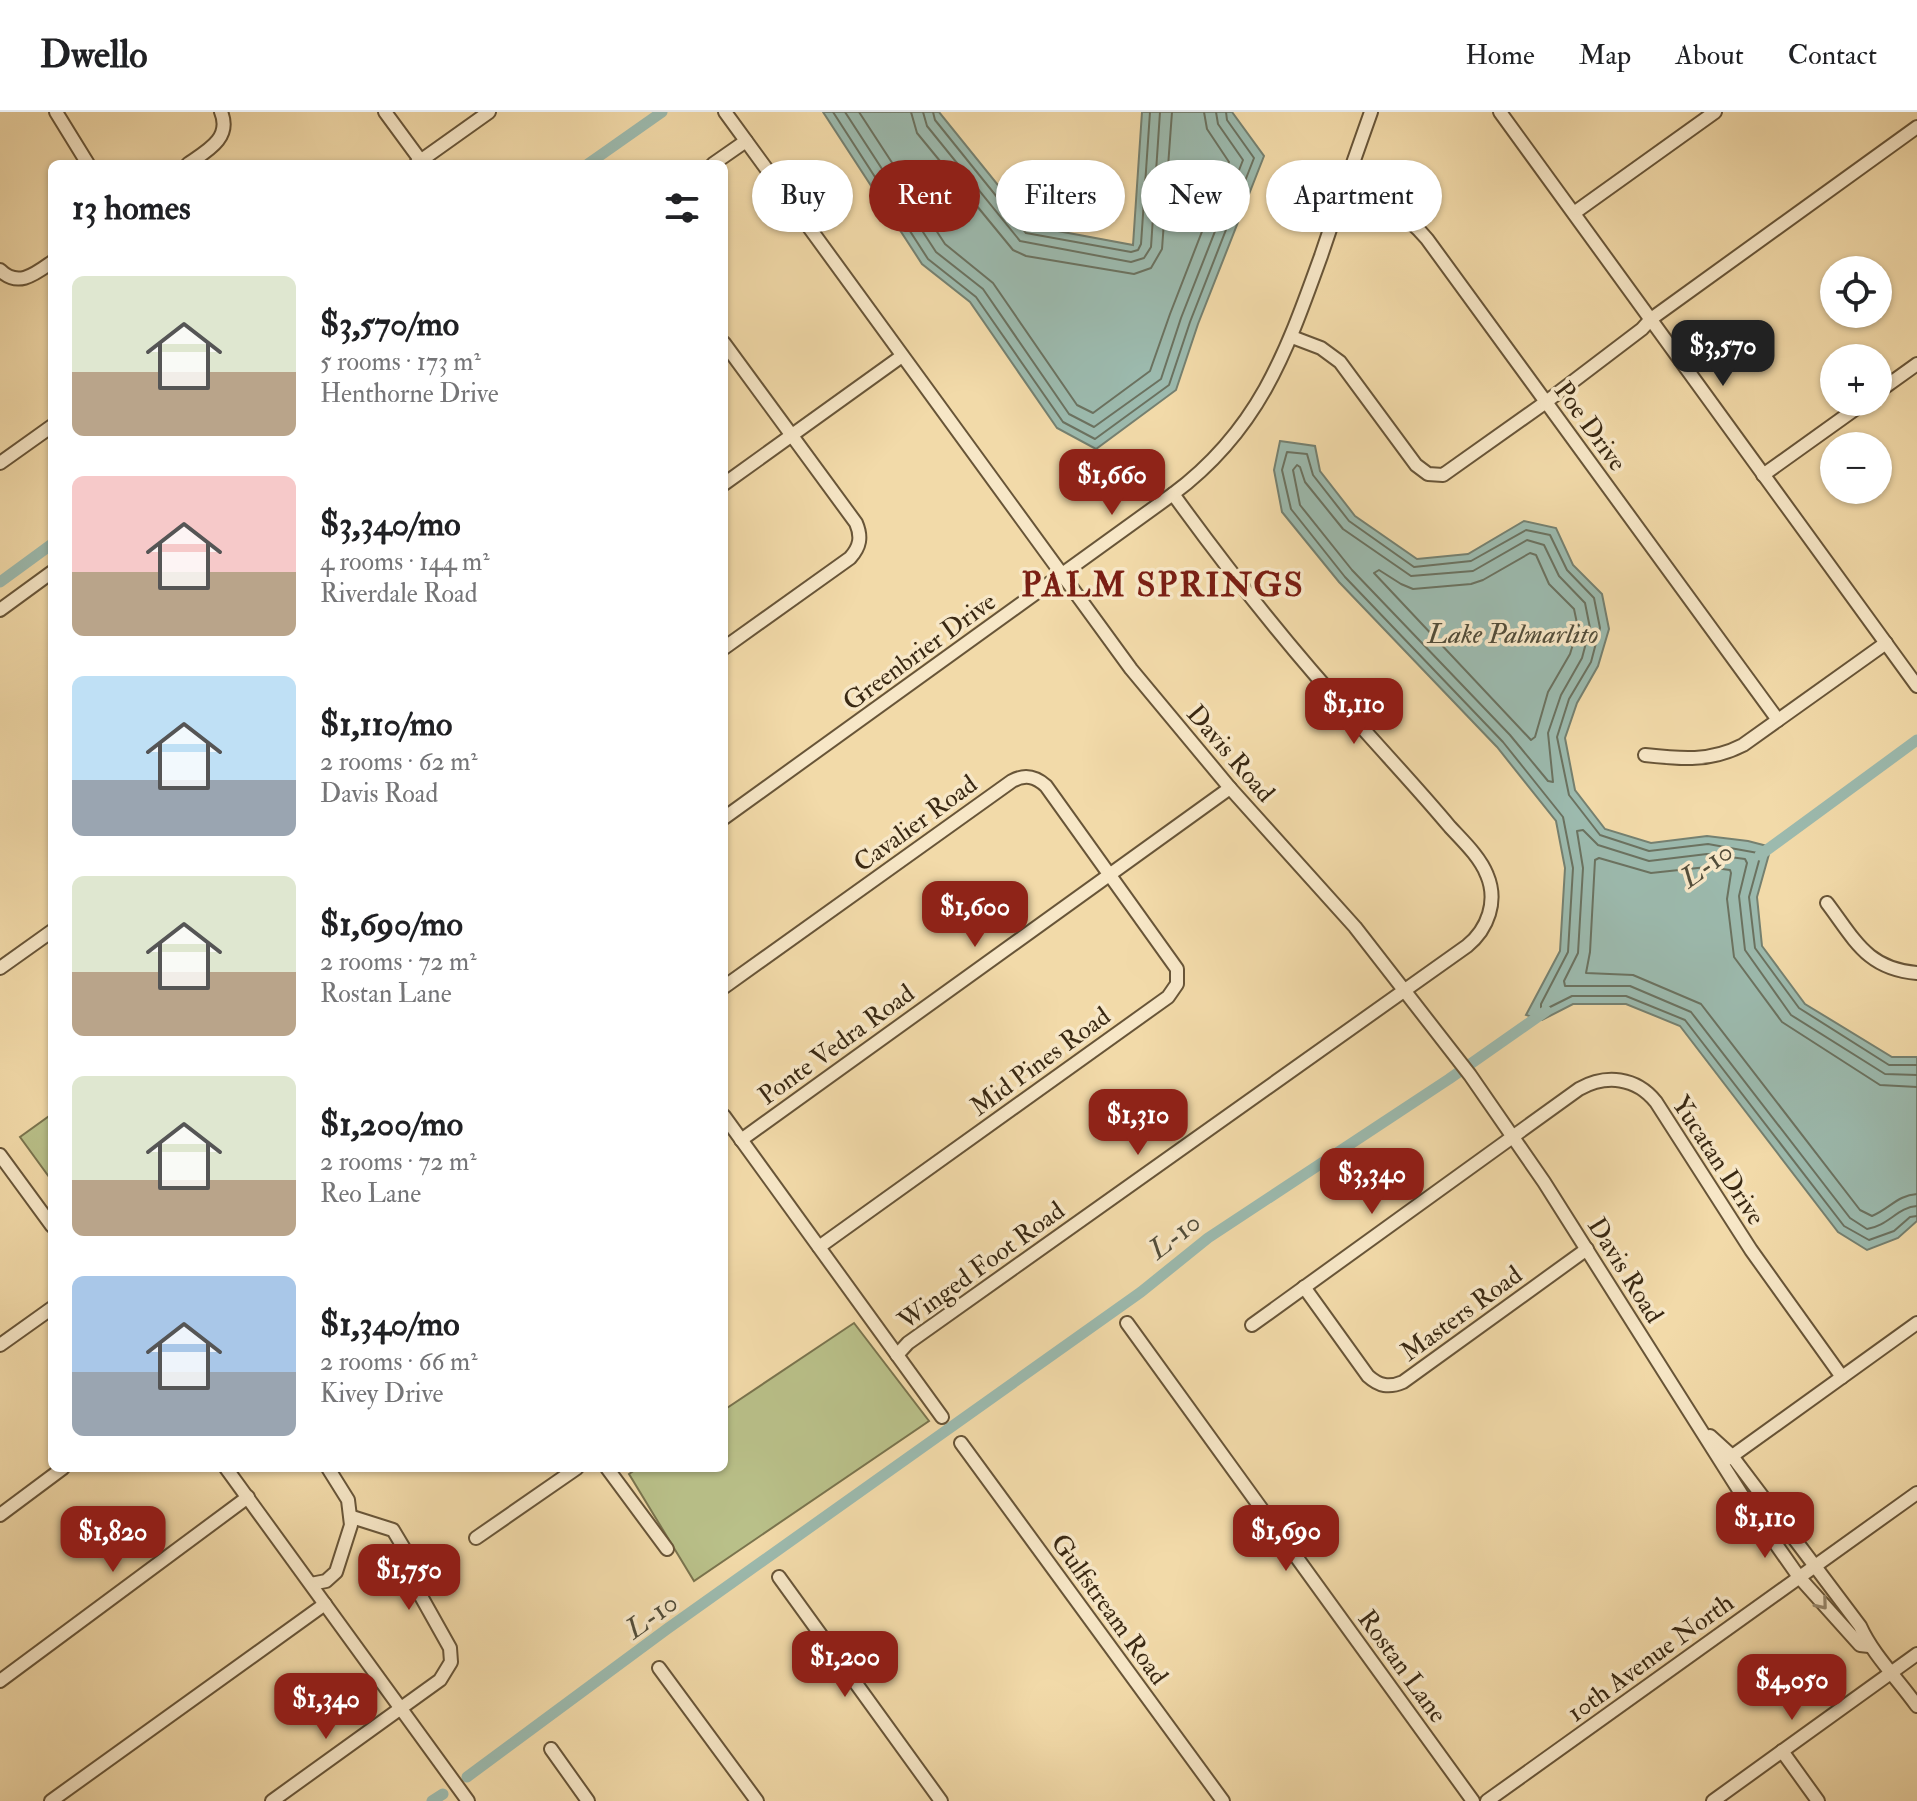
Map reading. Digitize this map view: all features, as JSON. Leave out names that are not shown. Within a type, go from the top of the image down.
[{"type":"street","points":[[56,112],[86,160]]},
{"type":"street","points":[[193,160],[219,140],[224,126],[221,112]]},
{"type":"street","points":[[385,112],[417,160]]},
{"type":"street","points":[[421,160],[489,112]]},
{"type":"street","name":"Davis Road","points":[[725,112],[1131,669],[1230,788],[1327,895],[1406,989],[1458,1058],[1587,1249],[1699,1425],[1720,1464],[1799,1577],[1860,1645],[1869,1646]]},
{"type":"street","name":"Greenbrier Drive","points":[[1354,160],[1371,112]]},
{"type":"street","points":[[1500,112],[1917,686]]},
{"type":"street","points":[[1574,213],[1715,112]]},
{"type":"street","points":[[1292,337],[1321,348],[1340,362],[1416,465],[1428,474],[1443,475],[1546,402],[1651,319],[1917,127]]},
{"type":"street","points":[[719,160],[746,141]]},
{"type":"street","name":"Greenbrier Drive","points":[[728,815],[1197,475],[1238,433],[1267,390],[1292,337],[1329,232]]},
{"type":"street","name":"Poe Drive","points":[[1421,232],[1778,720]]},
{"type":"street","points":[[0,270],[11,278],[27,278],[48,265]]},
{"type":"street","points":[[728,348],[860,530],[859,546],[850,558],[728,645]]},
{"type":"street","points":[[728,481],[902,356]]},
{"type":"street","points":[[1892,382],[1917,364]]},
{"type":"street","points":[[1763,475],[1845,416]]},
{"type":"street","points":[[0,463],[48,429]]},
{"type":"street","name":"Winged Foot Road","points":[[897,1355],[908,1343],[1467,946],[1482,930],[1491,900],[1486,872],[1420,791],[1303,663],[1173,494]]},
{"type":"street","points":[[0,610],[48,575]]},
{"type":"street","points":[[1645,755],[1684,759],[1714,757],[1743,745],[1886,643]]},
{"type":"street","name":"Cavalier Road","points":[[728,984],[1018,777],[1034,777],[1046,786],[1110,874]]},
{"type":"street","name":"Ponte Vedra Road","points":[[741,1140],[1230,788]]},
{"type":"street","name":"Mid Pines Road","points":[[819,1247],[1173,991],[1178,977],[1174,962],[1110,874]]},
{"type":"street","points":[[1827,903],[1871,959],[1896,972],[1917,973]]},
{"type":"street","points":[[0,968],[48,934]]},
{"type":"street","name":"Yucatan Drive","points":[[1252,1325],[1592,1082],[1620,1080],[1646,1091],[1656,1102],[1751,1250],[1842,1377]]},
{"type":"street","points":[[728,1122],[942,1417]]},
{"type":"street","points":[[0,1155],[48,1221]]},
{"type":"street","name":"Masters Road","points":[[1304,1287],[1368,1376],[1380,1384],[1396,1385],[1587,1249]]},
{"type":"street","points":[[0,1345],[48,1311]]},
{"type":"street","name":"Rostan Lane","points":[[1127,1323],[1473,1801]]},
{"type":"street","points":[[1720,1464],[1917,1323]]},
{"type":"street","name":"Davis Road","points":[[1699,1425],[1732,1456],[1860,1626],[1869,1646],[1917,1706]]},
{"type":"street","name":"Gulfstream Road","points":[[961,1443],[1223,1801]]},
{"type":"street","points":[[0,1515],[58,1472]]},
{"type":"street","points":[[229,1472],[468,1801]]},
{"type":"street","points":[[311,1584],[326,1581],[336,1572],[352,1517],[345,1493],[331,1472]]},
{"type":"street","points":[[476,1538],[571,1472]]},
{"type":"street","points":[[610,1472],[667,1549]]},
{"type":"street","name":"10th Avenue North","points":[[1487,1801],[1917,1493]]},
{"type":"street","points":[[0,1681],[248,1497]]},
{"type":"street","points":[[272,1801],[445,1675],[451,1662],[450,1648],[413,1582],[405,1550],[393,1530],[352,1517]]},
{"type":"street","points":[[779,1577],[941,1801]]},
{"type":"street","points":[[51,1801],[325,1604]]},
{"type":"street","points":[[1713,1801],[1917,1654]]},
{"type":"street","points":[[659,1668],[757,1801]]},
{"type":"street","points":[[551,1749],[588,1801]]},
{"type":"street","points":[[1782,1751],[1818,1801]]},
{"type":"green space","points":[[48,1117],[48,1176],[20,1137]]},
{"type":"green space","points":[[854,1323],[929,1421],[694,1581],[629,1474],[728,1472],[728,1407]]},
{"type":"water","points":[[823,112],[939,112],[978,160],[869,160],[869,183]]},
{"type":"water","points":[[1142,112],[1232,112],[1264,156],[1250,192],[1250,160],[1141,160],[1141,232],[1234,232],[1176,390],[1096,449],[1057,428],[970,302],[922,264],[901,232],[980,232],[980,163],[996,183],[996,232],[1063,232],[1133,245]]},
{"type":"water","name":"Lake Palmarlito","points":[[1280,441],[1315,446],[1320,471],[1355,516],[1417,559],[1468,554],[1524,521],[1556,528],[1573,565],[1602,594],[1609,629],[1598,666],[1577,703],[1565,738],[1575,790],[1605,829],[1651,843],[1707,836],[1771,847],[1757,897],[1762,946],[1805,1004],[1892,1057],[1917,1057],[1917,1221],[1898,1238],[1867,1250],[1838,1232],[1680,1026],[1626,1004],[1573,1004],[1542,1020],[1526,1015],[1560,951],[1565,868],[1556,821],[1497,747],[1339,582],[1282,512],[1274,470]]},
{"type":"waterway","points":[[594,160],[662,112]]},
{"type":"waterway","points":[[0,582],[48,547]]},
{"type":"waterway","name":"L-10","points":[[1760,855],[1917,740]]},
{"type":"waterway","name":"L-10","points":[[467,1777],[667,1629],[1141,1292],[1208,1238],[1546,1011]]},
{"type":"waterway","name":"L-10","points":[[432,1801],[443,1794]]},
{"type":"district","name":"PALM SPRINGS","points":[[1163,584]]}]
